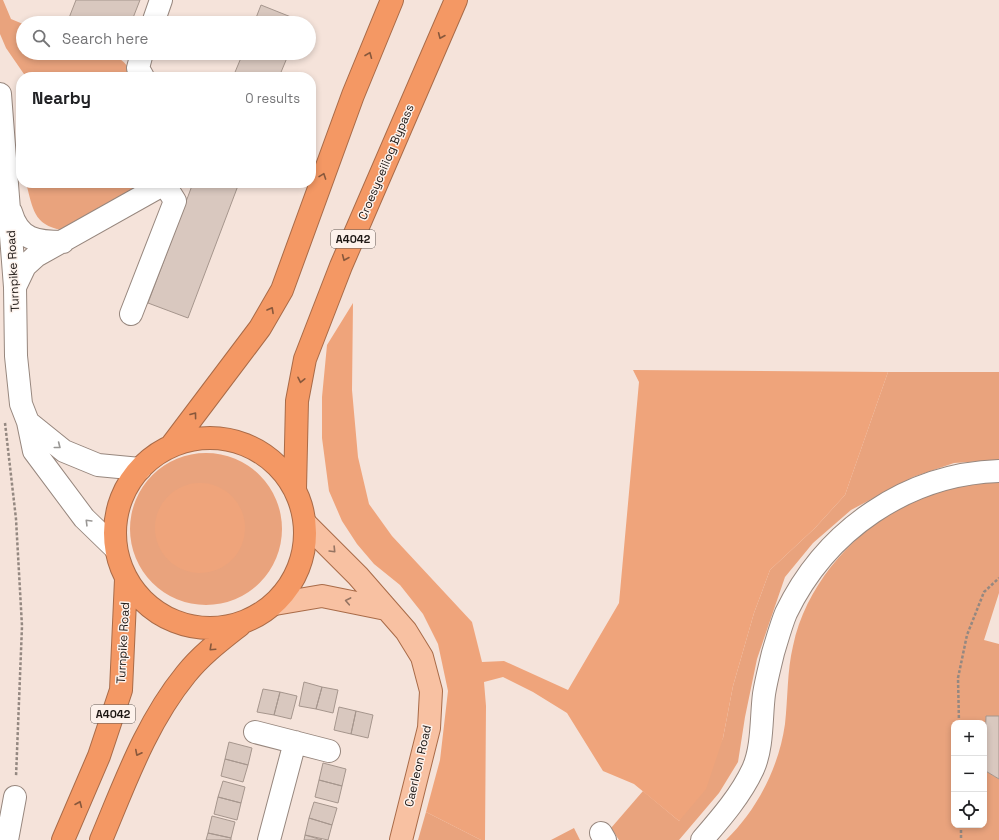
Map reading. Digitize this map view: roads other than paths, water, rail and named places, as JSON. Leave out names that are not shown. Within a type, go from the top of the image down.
[{"type":"highway","points":[[171,446],[260,328],[282,290],[353,95],[392,0]]},
{"type":"highway","name":"Croesyceiliog Bypass","points":[[295,489],[297,400],[305,359],[341,266],[456,0]]},
{"type":"highway","points":[[199,439],[227,440],[254,449],[278,466],[295,489],[302,506],[305,523],[304,552],[294,580],[275,604],[260,615],[243,623],[209,629],[176,623],[147,605],[126,579],[116,549],[115,528],[118,506],[127,487],[140,469],[154,456],[171,446],[199,439]]},
{"type":"highway","name":"Turnpike Road","points":[[64,840],[99,756],[121,690],[126,579]]},
{"type":"highway","name":"A4042","points":[[101,840],[133,762],[158,714],[186,674],[213,646],[243,623]]},
{"type":"main road","name":"Caerleon Road","points":[[305,523],[358,576],[406,631],[422,657],[431,691],[429,728],[400,840]]},
{"type":"main road","points":[[275,604],[322,596],[386,609]]},
{"type":"street","points":[[155,16],[161,0]]},
{"type":"street","points":[[140,60],[138,68],[140,72]]},
{"type":"street","name":"Turnpike Road","points":[[0,94],[15,287],[16,356],[24,413],[34,451],[84,518],[116,549]]},
{"type":"street","points":[[15,287],[25,266],[36,256],[159,188]]},
{"type":"street","points":[[131,314],[175,201],[168,188]]},
{"type":"street","points":[[9,206],[15,226],[26,236],[41,242],[63,242]]},
{"type":"street","points":[[24,413],[64,451],[98,465],[140,469]]},
{"type":"street","points":[[702,840],[735,799],[754,768],[761,736],[764,693],[773,653],[786,613],[808,577],[836,543],[870,513],[906,492],[952,476],[999,471]]},
{"type":"street","points":[[255,732],[329,751]]},
{"type":"street","points":[[270,840],[295,742]]},
{"type":"street","points":[[7,840],[15,797]]}]
